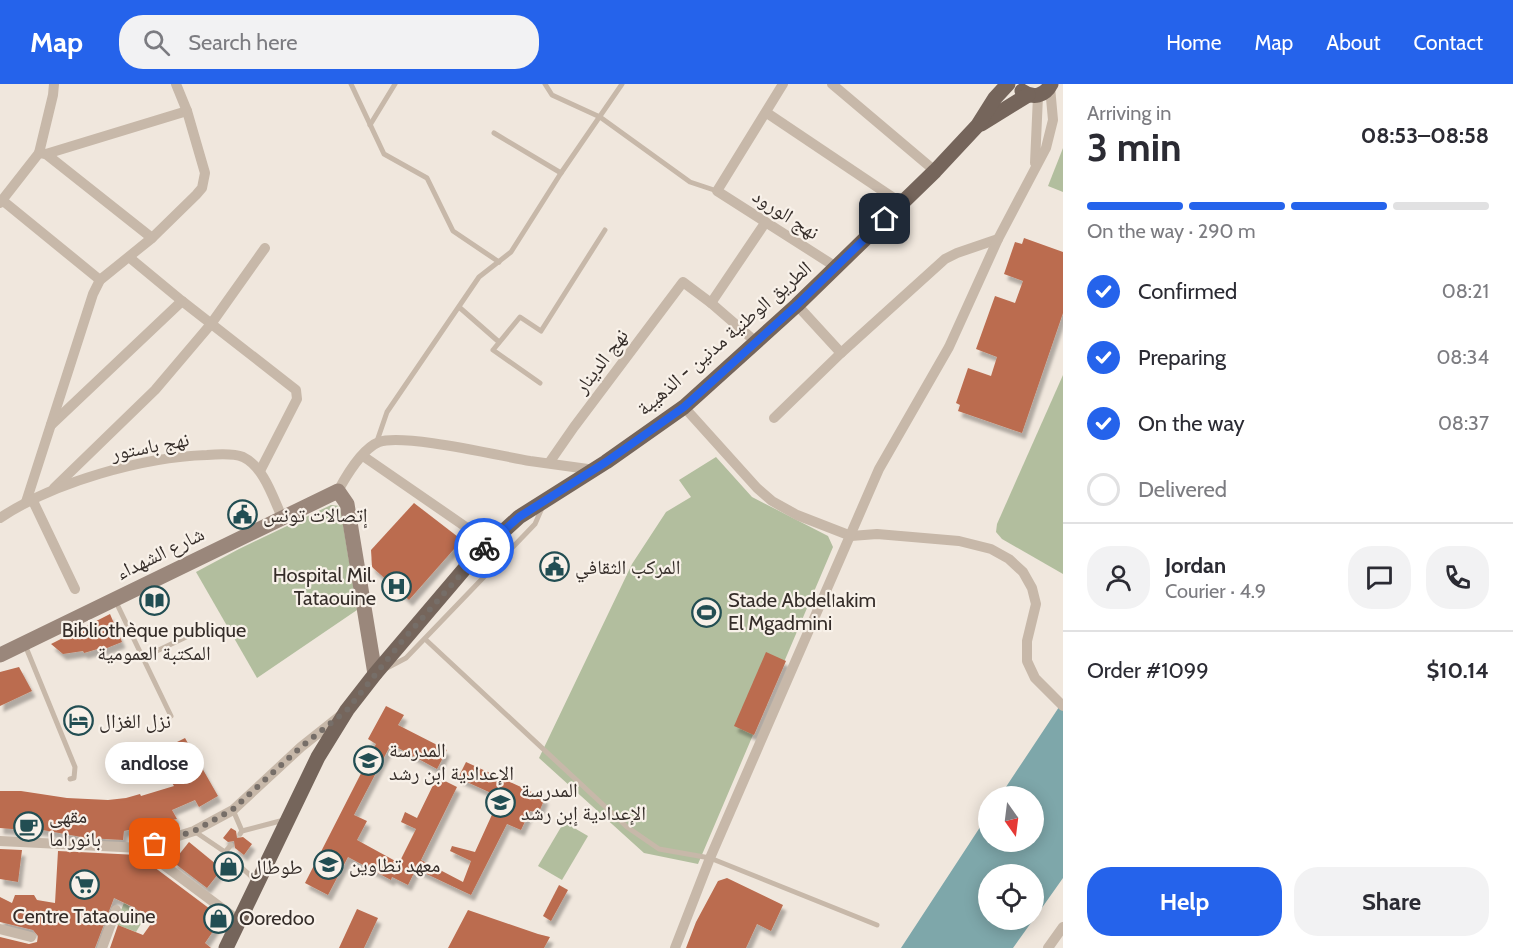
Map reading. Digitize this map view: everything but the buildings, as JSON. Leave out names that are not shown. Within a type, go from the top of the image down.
[{"type":"main road","name":"الطريق الوطنية مدنين - الذهيبة","points":[[226,948],[318,757],[347,710],[375,674],[489,543],[519,517],[595,470],[684,407],[797,305],[935,171],[978,125],[1008,84]]},
{"type":"main road","name":"الطريق الوطنية مدنين - الذهيبة","points":[[978,125],[1043,91]]},
{"type":"main road","name":"شارع الشهداء","points":[[0,656],[339,491]]},
{"type":"main road","points":[[339,491],[347,504],[375,674]]},
{"type":"street","points":[[54,84],[43,154],[1,202],[100,280]]},
{"type":"street","points":[[75,589],[29,501],[50,427],[93,294],[100,280],[152,238],[196,195],[205,181],[205,173],[187,111],[176,84]]},
{"type":"street","points":[[717,191],[783,84]]},
{"type":"street","points":[[832,84],[935,171]]},
{"type":"street","points":[[675,948],[710,858],[879,469],[949,347],[998,238],[1035,166],[1043,91]]},
{"type":"street","points":[[43,154],[187,111]]},
{"type":"street","points":[[766,113],[901,203]]},
{"type":"street","points":[[43,154],[152,238]]},
{"type":"street","name":"نهج الورود","points":[[717,191],[836,267]]},
{"type":"street","points":[[756,342],[711,303],[765,223]]},
{"type":"street","points":[[774,418],[841,353],[945,259],[998,238]]},
{"type":"street","points":[[50,491],[155,390],[211,324],[265,248]]},
{"type":"street","points":[[130,258],[182,302],[292,386],[297,394],[293,409],[260,471],[282,517]]},
{"type":"street","name":"نهج الدينار","points":[[549,463],[683,282],[711,303]]},
{"type":"street","points":[[50,427],[182,302]]},
{"type":"street","points":[[797,305],[841,353]]},
{"type":"street","points":[[684,407],[757,488],[772,501],[797,515],[851,536],[877,534],[959,540],[991,549],[1009,559],[1023,572],[1032,588],[1036,604],[1028,641],[1027,661],[1035,678],[1063,706]]},
{"type":"street","points":[[339,491],[346,476],[363,456],[377,443],[388,440],[413,441],[595,470]]},
{"type":"street","name":"نهج باستور","points":[[4,516],[50,491],[138,464],[180,456],[220,454],[243,457],[260,471]]},
{"type":"street","points":[[363,456],[489,543]]},
{"type":"street","points":[[0,504],[4,516]]},
{"type":"street","points":[[0,841],[141,848],[194,831],[232,810],[301,747],[347,710]]},
{"type":"street","points":[[141,848],[239,921]]},
{"type":"street","points":[[102,948],[116,910]]},
{"type":"street","points":[[1048,948],[1063,927]]},
{"type":"street","points":[[0,929],[31,937]]},
{"type":"lane","points":[[351,84],[384,154],[427,178],[453,231],[499,262]]},
{"type":"lane","points":[[370,124],[395,84]]},
{"type":"lane","points":[[546,84],[552,95],[600,117],[690,182],[717,191]]},
{"type":"lane","points":[[377,443],[387,412],[479,277],[511,252],[561,173],[622,84]]},
{"type":"lane","points":[[494,133],[561,173]]},
{"type":"lane","points":[[540,383],[493,350],[520,317],[541,331],[605,230]]},
{"type":"lane","points":[[459,307],[500,342]]},
{"type":"lane","points":[[375,674],[406,658],[425,639],[535,524],[546,499]]},
{"type":"lane","points":[[114,599],[171,716]]},
{"type":"lane","points":[[144,657],[203,629]]},
{"type":"lane","points":[[425,639],[627,827],[658,849],[710,858],[877,925]]},
{"type":"lane","points":[[24,643],[75,766],[76,773],[74,778],[70,779]]},
{"type":"lane","points":[[232,810],[241,833],[288,819]]},
{"type":"lane","points":[[194,831],[225,852],[257,882]]},
{"type":"lane","points":[[225,852],[231,845]]},
{"type":"green space","points":[[1063,148],[1063,192],[1048,186]]},
{"type":"green space","points":[[1063,375],[1063,574],[1002,539],[996,532],[997,524]]},
{"type":"green space","name":"Stade Abdelاakim El Mgadmini","points":[[716,457],[752,497],[828,536],[833,547],[698,864],[644,853],[539,758],[632,564],[666,512],[691,497],[679,480]]},
{"type":"green space","points":[[331,505],[340,506],[357,610],[257,678],[196,572]]},
{"type":"green space","points":[[564,822],[588,836],[562,880],[538,866]]},
{"type":"green space","points":[[124,903],[144,919],[136,932],[115,924]]},
{"type":"water","points":[[1063,701],[1063,878],[1044,905],[1044,864],[978,864],[978,930],[1026,930],[1013,948],[901,948],[978,830],[978,852],[1044,852],[1044,786],[1007,786]]},
{"type":"way so far","points":[[155,844],[194,831],[232,810],[301,747],[347,710],[403,640],[484,548]]},
{"type":"place","name":"إتصالات تونس","points":[[242,515]]},
{"type":"place","name":"المركب الثقافي","points":[[554,567]]},
{"type":"place","name":"Hospital Mil. Tataouine","points":[[397,587]]},
{"type":"place","name":"Bibliothèque publique المكتبة العمومية","points":[[154,600]]},
{"type":"place","name":"Stade Abdelاakim El Mgadmini","points":[[707,612]]},
{"type":"place","name":"نزل الغزال","points":[[78,721]]},
{"type":"place","name":"المدرسة الإعدادية ابن رشد","points":[[368,761]]},
{"type":"place","name":"المدرسة الإعدادية إبن رشد","points":[[500,802]]},
{"type":"place","name":"مقهى بانوراما","points":[[28,827]]},
{"type":"place","name":"andlose","points":[[155,844]]},
{"type":"place","name":"معهد تطاوين","points":[[328,865]]},
{"type":"place","name":"طوطال","points":[[229,867]]},
{"type":"place","name":"Centre Tataouine","points":[[84,885]]},
{"type":"place","name":"Ooredoo","points":[[218,918]]},
{"type":"route","points":[[484,548],[519,517],[606,462],[684,407],[797,305],[885,219]]}]
